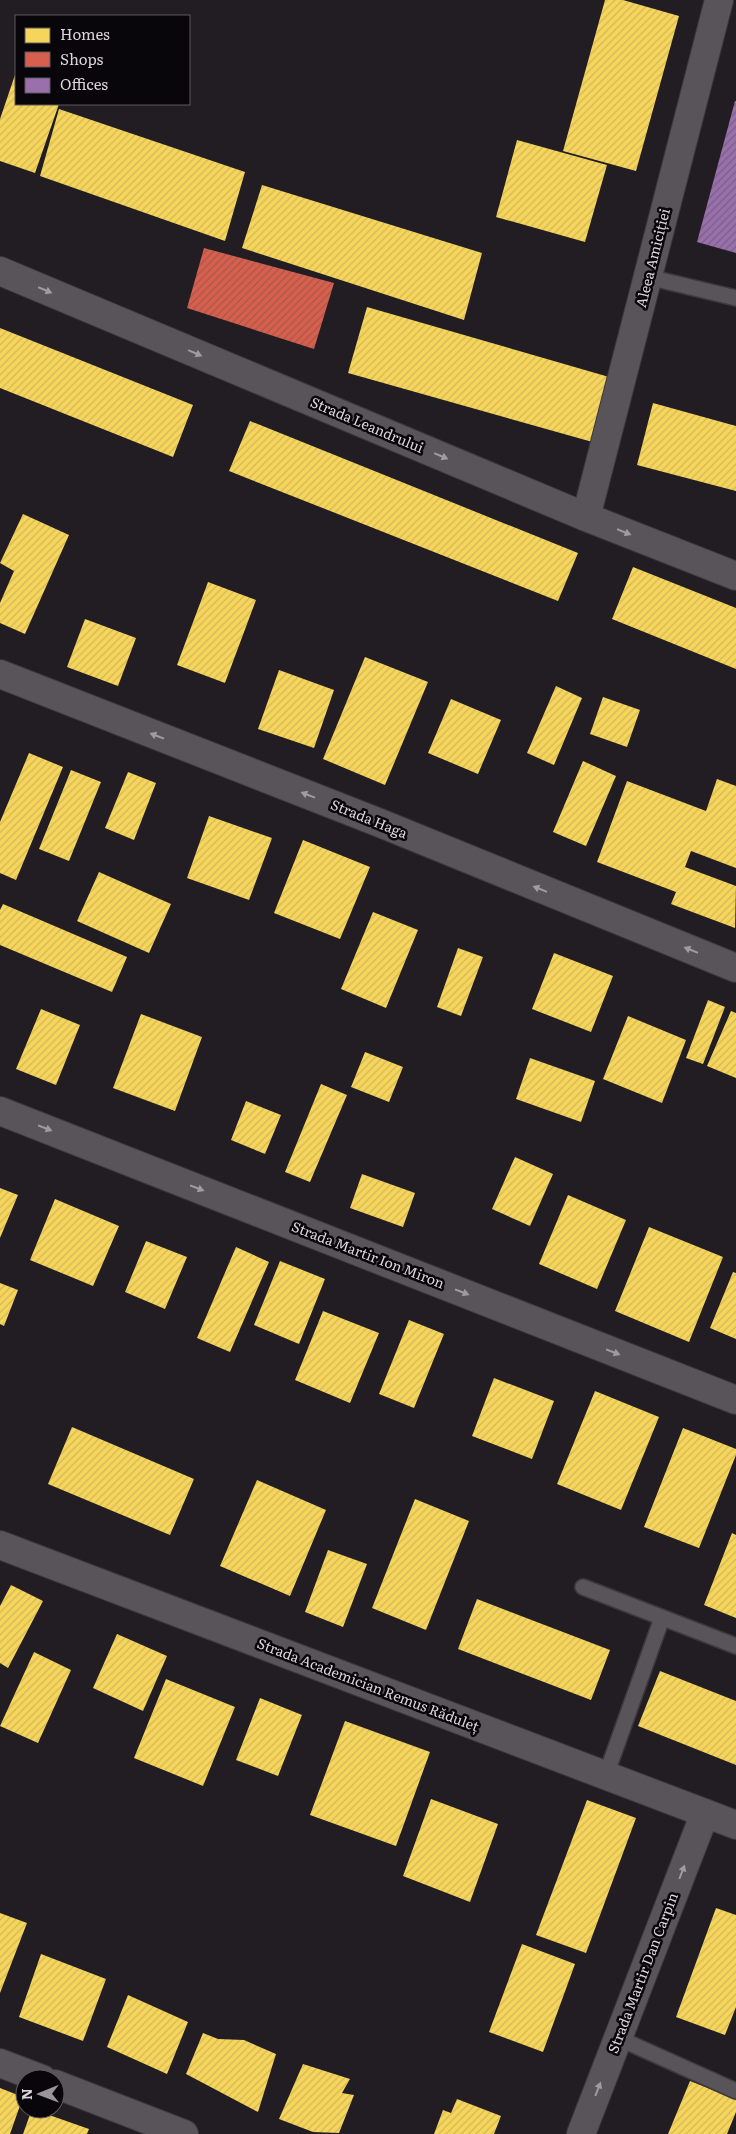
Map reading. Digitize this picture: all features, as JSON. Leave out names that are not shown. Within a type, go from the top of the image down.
[{"type":"street","name":"Aleea Amiciției","points":[[586,517],[719,0]]},
{"type":"street","name":"Strada Leandrului","points":[[0,271],[586,517],[736,576]]},
{"type":"street","name":"Strada Haga","points":[[0,674],[380,823],[736,968]]},
{"type":"street","name":"Strada Martir Ion Miron","points":[[0,1110],[736,1400]]},
{"type":"street","name":"Strada Academician Remus Răduleț","points":[[0,1545],[736,1825]]},
{"type":"street","name":"Strada Martir Dan Carpin","points":[[580,2134],[705,1813]]},
{"type":"street","points":[[0,2063],[16,2069]]},
{"type":"street","points":[[65,2088],[184,2134]]},
{"type":"lane","points":[[648,277],[736,298]]},
{"type":"lane","points":[[583,1587],[736,1646]]},
{"type":"lane","points":[[606,1775],[662,1618]]},
{"type":"lane","points":[[618,2038],[736,2090]]},
{"type":"building: Homes","points":[[605,0],[623,0],[679,16],[636,171],[563,151]]},
{"type":"building: Homes","points":[[15,75],[15,105],[59,105],[35,173],[0,161],[0,119]]},
{"type":"building: Homes","points":[[59,109],[245,172],[225,241],[40,176]]},
{"type":"building: Homes","points":[[517,140],[607,165],[585,242],[496,217]]},
{"type":"building: Homes","points":[[262,185],[482,253],[464,320],[242,248]]},
{"type":"building: Homes","points":[[367,307],[616,379],[596,443],[348,373]]},
{"type":"building: Homes","points":[[0,328],[193,405],[173,457],[0,388]]},
{"type":"building: Homes","points":[[653,403],[736,426],[736,491],[637,465]]},
{"type":"building: Homes","points":[[250,421],[578,553],[558,601],[229,471]]},
{"type":"building: Homes","points":[[23,514],[69,535],[25,634],[0,623],[0,603],[14,571],[0,563]]},
{"type":"building: Homes","points":[[633,567],[736,608],[736,669],[612,619]]},
{"type":"building: Homes","points":[[208,582],[256,600],[225,683],[177,665]]},
{"type":"building: Homes","points":[[85,619],[136,638],[118,686],[67,667]]},
{"type":"building: Homes","points":[[365,657],[428,682],[385,785],[323,759]]},
{"type":"building: Homes","points":[[279,670],[334,690],[314,748],[258,729]]},
{"type":"building: Homes","points":[[556,686],[582,698],[554,765],[527,753]]},
{"type":"building: Homes","points":[[603,697],[640,710],[627,747],[590,734]]},
{"type":"building: Homes","points":[[451,699],[501,720],[478,774],[428,753]]},
{"type":"building: Homes","points":[[29,753],[63,767],[16,880],[0,873],[0,822]]},
{"type":"building: Homes","points":[[583,761],[616,776],[586,846],[553,832]]},
{"type":"building: Homes","points":[[71,770],[101,782],[69,861],[39,849]]},
{"type":"building: Homes","points":[[128,772],[156,783],[134,840],[105,828]]},
{"type":"building: Homes","points":[[717,779],[736,786],[736,868],[691,851],[685,867],[736,886],[735,928],[671,904],[676,892],[597,862],[627,781],[706,811]]},
{"type":"building: Homes","points":[[209,816],[272,838],[249,900],[187,878]]},
{"type":"building: Homes","points":[[303,840],[370,867],[340,939],[274,913]]},
{"type":"building: Homes","points":[[99,872],[171,904],[149,953],[77,921]]},
{"type":"building: Homes","points":[[3,904],[127,957],[112,992],[0,945],[0,910]]},
{"type":"building: Homes","points":[[373,912],[418,930],[386,1008],[341,989]]},
{"type":"building: Homes","points":[[458,948],[483,957],[461,1016],[437,1007]]},
{"type":"building: Homes","points":[[554,953],[613,976],[591,1032],[532,1009]]},
{"type":"building: Homes","points":[[708,1000],[725,1007],[703,1064],[686,1058]]},
{"type":"building: Homes","points":[[41,1009],[80,1025],[56,1085],[16,1069]]},
{"type":"building: Homes","points":[[731,1011],[736,1013],[736,1078],[707,1066]]},
{"type":"building: Homes","points":[[141,1014],[202,1037],[175,1111],[113,1088]]},
{"type":"building: Homes","points":[[628,1016],[686,1040],[662,1103],[603,1079]]},
{"type":"building: Homes","points":[[365,1052],[403,1067],[389,1102],[351,1087]]},
{"type":"building: Homes","points":[[530,1058],[595,1081],[581,1122],[516,1099]]},
{"type":"building: Homes","points":[[321,1084],[347,1095],[310,1182],[285,1172]]},
{"type":"building: Homes","points":[[246,1101],[281,1115],[265,1154],[231,1140]]},
{"type":"building: Homes","points":[[515,1157],[553,1174],[530,1226],[492,1209]]},
{"type":"building: Homes","points":[[362,1174],[415,1193],[403,1227],[350,1208]]},
{"type":"building: Homes","points":[[0,1188],[18,1195],[0,1238]]},
{"type":"building: Homes","points":[[568,1195],[626,1220],[597,1289],[539,1264]]},
{"type":"building: Homes","points":[[55,1199],[119,1226],[93,1286],[30,1260]]},
{"type":"building: Homes","points":[[649,1227],[723,1257],[689,1342],[615,1311]]},
{"type":"building: Homes","points":[[146,1241],[187,1257],[165,1309],[125,1292]]},
{"type":"building: Homes","points":[[236,1247],[269,1262],[230,1352],[197,1338]]},
{"type":"building: Homes","points":[[280,1261],[325,1279],[299,1344],[254,1325]]},
{"type":"building: Homes","points":[[733,1272],[736,1273],[736,1339],[710,1328]]},
{"type":"building: Homes","points":[[0,1283],[18,1290],[4,1326],[0,1324]]},
{"type":"building: Homes","points":[[323,1311],[379,1333],[350,1403],[295,1380]]},
{"type":"building: Homes","points":[[409,1320],[444,1334],[414,1408],[379,1394]]},
{"type":"building: Homes","points":[[494,1378],[554,1401],[532,1459],[472,1436]]},
{"type":"building: Homes","points":[[595,1391],[659,1417],[621,1510],[557,1484]]},
{"type":"building: Homes","points":[[72,1427],[194,1479],[170,1535],[48,1484]]},
{"type":"building: Homes","points":[[683,1428],[736,1449],[736,1455],[699,1548],[644,1527]]},
{"type":"building: Homes","points":[[257,1480],[326,1510],[290,1596],[220,1566]]},
{"type":"building: Homes","points":[[415,1499],[469,1521],[426,1630],[372,1608]]},
{"type":"building: Homes","points":[[732,1533],[736,1535],[736,1618],[704,1605]]},
{"type":"building: Homes","points":[[328,1550],[367,1564],[343,1627],[305,1612]]},
{"type":"building: Homes","points":[[11,1585],[43,1601],[8,1668],[0,1663],[0,1606]]},
{"type":"building: Homes","points":[[477,1599],[610,1650],[591,1700],[458,1649]]},
{"type":"building: Homes","points":[[117,1634],[167,1656],[143,1711],[93,1688]]},
{"type":"building: Homes","points":[[34,1652],[71,1670],[38,1743],[0,1726]]},
{"type":"building: Homes","points":[[660,1671],[736,1701],[736,1765],[638,1726]]},
{"type":"building: Homes","points":[[166,1679],[235,1707],[203,1786],[134,1758]]},
{"type":"building: Homes","points":[[260,1698],[302,1715],[278,1776],[236,1760]]},
{"type":"building: Homes","points":[[345,1721],[430,1752],[396,1846],[310,1815]]},
{"type":"building: Homes","points":[[431,1799],[498,1824],[470,1902],[403,1876]]},
{"type":"building: Homes","points":[[587,1800],[636,1818],[586,1953],[536,1935]]},
{"type":"building: Homes","points":[[716,1908],[736,1915],[736,2007],[725,2035],[676,2017]]},
{"type":"building: Homes","points":[[0,1913],[27,1923],[0,1993]]},
{"type":"building: Homes","points":[[522,1944],[575,1964],[543,2052],[489,2032]]},
{"type":"building: Homes","points":[[41,1954],[106,1979],[83,2041],[19,2017]]},
{"type":"building: Homes","points":[[128,1995],[188,2022],[167,2074],[107,2047]]},
{"type":"building: Homes","points":[[203,2033],[218,2039],[244,2040],[276,2054],[258,2112],[186,2074]]},
{"type":"building: Homes","points":[[303,2064],[350,2079],[342,2093],[354,2095],[339,2133],[313,2132],[279,2119]]},
{"type":"building: Homes","points":[[690,2081],[736,2099],[736,2112],[727,2134],[668,2134]]},
{"type":"building: Homes","points":[[0,2088],[15,2094],[15,2119],[10,2134],[0,2134]]},
{"type":"building: Homes","points":[[457,2099],[501,2116],[494,2134],[434,2134],[443,2110],[451,2113]]},
{"type":"building: Homes","points":[[28,2119],[60,2119],[89,2129],[87,2134],[23,2134]]},
{"type":"building: Shops","points":[[204,248],[334,283],[314,349],[187,308]]},
{"type":"building: Offices","points":[[736,101],[736,253],[697,242]]}]
